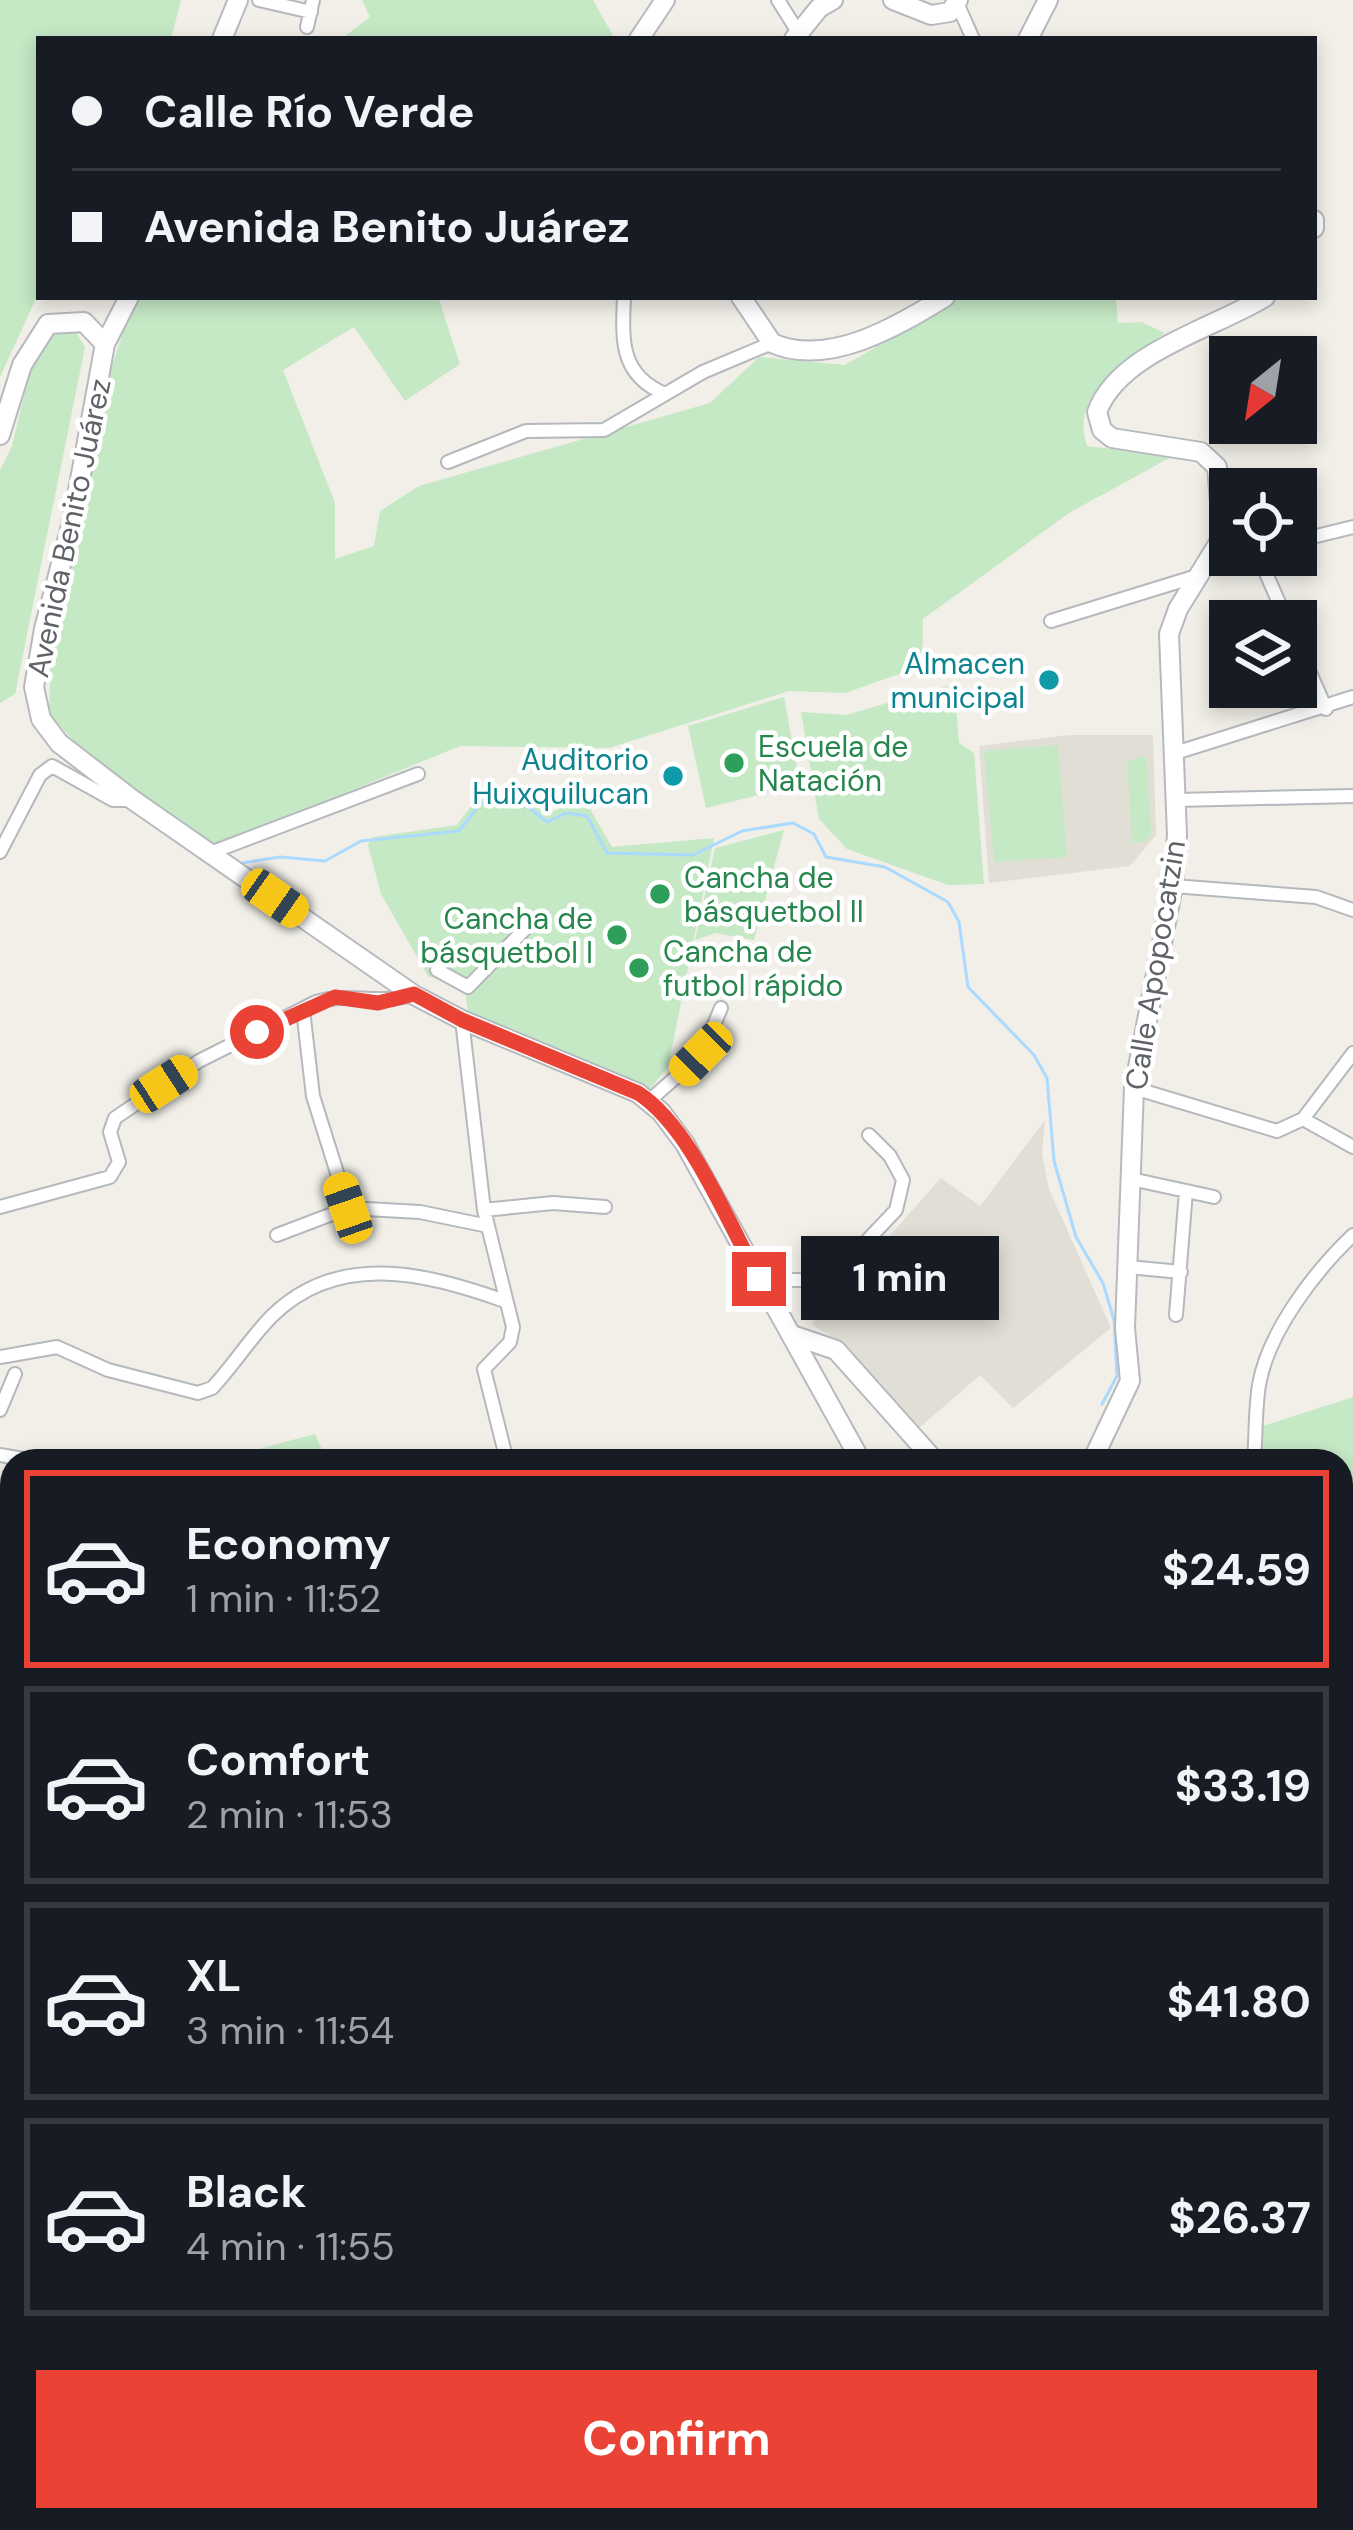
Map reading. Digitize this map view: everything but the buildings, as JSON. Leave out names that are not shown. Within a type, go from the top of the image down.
[{"type":"main road","points":[[223,36],[238,0]]},
{"type":"main road","points":[[641,36],[665,0]]},
{"type":"main road","points":[[893,0],[931,15],[950,12],[958,2]]},
{"type":"main road","points":[[1030,36],[1048,0]]},
{"type":"main road","points":[[796,36],[825,3]]},
{"type":"main road","name":"Avenida Benito Juárez","points":[[127,300],[105,344],[74,518],[34,687],[48,730],[133,800],[215,851],[414,994],[462,1020],[650,1100],[685,1144],[854,1449]]},
{"type":"main road","points":[[743,300],[772,343],[822,350],[866,338],[939,300]]},
{"type":"main road","name":"Calle Apopocatzin","points":[[1214,468],[1201,452],[1112,438],[1102,430],[1097,412],[1105,397],[1155,351],[1258,300]]},
{"type":"main road","points":[[0,435],[22,365],[48,324],[84,322],[105,344]]},
{"type":"main road","name":"Calle Apopocatzin","points":[[1098,1449],[1130,1381],[1134,1088],[1173,886],[1176,800],[1169,634],[1197,576],[1209,566]]},
{"type":"main road","points":[[795,1336],[836,1350],[924,1449]]},
{"type":"street","points":[[259,0],[310,13]]},
{"type":"street","points":[[778,0],[796,36]]},
{"type":"street","points":[[958,2],[972,36]]},
{"type":"street","points":[[624,300],[627,362],[641,382],[665,394]]},
{"type":"street","points":[[448,462],[526,431],[604,430],[665,394],[772,343]]},
{"type":"street","points":[[1317,535],[1353,526]]},
{"type":"street","points":[[1051,621],[1197,576]]},
{"type":"street","points":[[1317,689],[1326,709]]},
{"type":"street","points":[[1172,754],[1353,697]]},
{"type":"street","points":[[0,852],[45,769],[58,768],[113,800],[133,800]]},
{"type":"street","points":[[215,851],[418,774]]},
{"type":"street","points":[[1176,800],[1353,796]]},
{"type":"street","points":[[1173,886],[1316,897],[1353,910]]},
{"type":"street","points":[[437,970],[469,987],[525,929]]},
{"type":"street","points":[[0,1207],[110,1177],[119,1162],[111,1124],[199,1060],[335,997],[378,1003],[414,994]]},
{"type":"street","points":[[650,1100],[701,1054],[722,1008]]},
{"type":"street","points":[[303,1010],[320,1128],[348,1208]]},
{"type":"street","points":[[462,1020],[484,1210],[502,1300],[513,1327],[510,1342],[484,1369],[504,1449]]},
{"type":"street","points":[[1134,1088],[1266,1131],[1303,1119],[1353,1053]]},
{"type":"street","points":[[1303,1119],[1353,1147]]},
{"type":"street","points":[[759,1279],[829,1281],[896,1210],[903,1180],[890,1156],[869,1136]]},
{"type":"street","points":[[1131,1179],[1214,1197]]},
{"type":"street","points":[[1176,1315],[1186,1190]]},
{"type":"street","points":[[484,1210],[553,1203],[605,1208]]},
{"type":"street","points":[[277,1235],[348,1208],[420,1212],[488,1226]]},
{"type":"street","points":[[1255,1449],[1259,1385],[1277,1333],[1353,1235]]},
{"type":"street","points":[[1128,1267],[1181,1272]]},
{"type":"street","points":[[0,1357],[58,1348],[99,1367],[198,1394],[229,1370],[273,1316],[300,1295],[349,1273],[429,1276],[502,1300]]},
{"type":"street","points":[[0,1410],[15,1374]]},
{"type":"shaded area","points":[[1070,735],[1153,735],[1156,835],[1130,866],[989,883],[979,746]]},
{"type":"shaded area","points":[[1045,1120],[1042,1154],[1049,1189],[1111,1328],[1013,1408],[980,1375],[919,1428],[837,1340],[811,1324],[941,1178],[980,1206]]},
{"type":"green space","points":[[0,0],[181,0],[172,36],[36,36],[36,299],[0,377]]},
{"type":"green space","points":[[362,0],[593,0],[613,36],[345,36],[370,17]]},
{"type":"green space","points":[[133,300],[439,300],[460,364],[405,401],[354,327],[283,370],[335,503],[335,559],[374,546],[380,511],[419,486],[710,403],[759,357],[845,365],[957,300],[1116,300],[1118,323],[1141,322],[1165,333],[1119,366],[1094,394],[1086,409],[1087,446],[1173,456],[1069,513],[923,619],[922,666],[845,693],[789,691],[609,748],[460,746],[204,851],[97,766],[49,714],[51,647],[84,454]]},
{"type":"green space","points":[[64,312],[85,347],[15,694],[0,703],[0,470],[12,446],[33,358]]},
{"type":"green space","points":[[946,686],[955,692],[959,743],[974,753],[984,884],[948,885],[847,849],[819,819],[801,712],[846,715]]},
{"type":"green space","points":[[784,697],[800,785],[706,808],[688,726]]},
{"type":"green space","points":[[1058,745],[1067,857],[994,862],[984,751]]},
{"type":"green space","points":[[1146,756],[1151,833],[1146,842],[1132,842],[1127,761]]},
{"type":"green space","points":[[513,788],[546,814],[567,805],[590,809],[612,847],[714,838],[668,1067],[648,1091],[469,1016],[464,988],[428,976],[381,894],[368,845],[374,837],[457,825],[477,798]]},
{"type":"green space","points":[[784,830],[754,940],[716,933],[695,940],[715,848]]},
{"type":"green space","points":[[1353,1397],[1353,1449],[1261,1449],[1263,1426]]},
{"type":"green space","points":[[315,1434],[322,1449],[259,1449]]},
{"type":"waterway","points":[[242,863],[280,857],[325,861],[361,841],[459,831],[480,804],[511,793],[547,822],[566,813],[587,816],[607,853],[693,855],[742,831],[793,823],[814,834],[826,857],[885,867],[948,902],[959,922],[968,987],[1034,1055],[1047,1078],[1054,1161],[1076,1237],[1103,1283],[1114,1320],[1117,1376],[1102,1404]]},
{"type":"place","name":"Almacen municipal","points":[[1049,680]]},
{"type":"place","name":"Escuela de Natación","points":[[734,763]]},
{"type":"place","name":"Auditorio Huixquilucan","points":[[673,776]]},
{"type":"place","name":"Cancha de básquetbol II","points":[[660,894]]},
{"type":"place","name":"Cancha de básquetbol I","points":[[617,935]]},
{"type":"place","name":"Cancha de futbol rápido","points":[[639,968]]},
{"type":"route","points":[[257,1032],[335,997],[386,1003],[414,994],[437,1009],[638,1093],[650,1100],[685,1144],[759,1279]]}]
